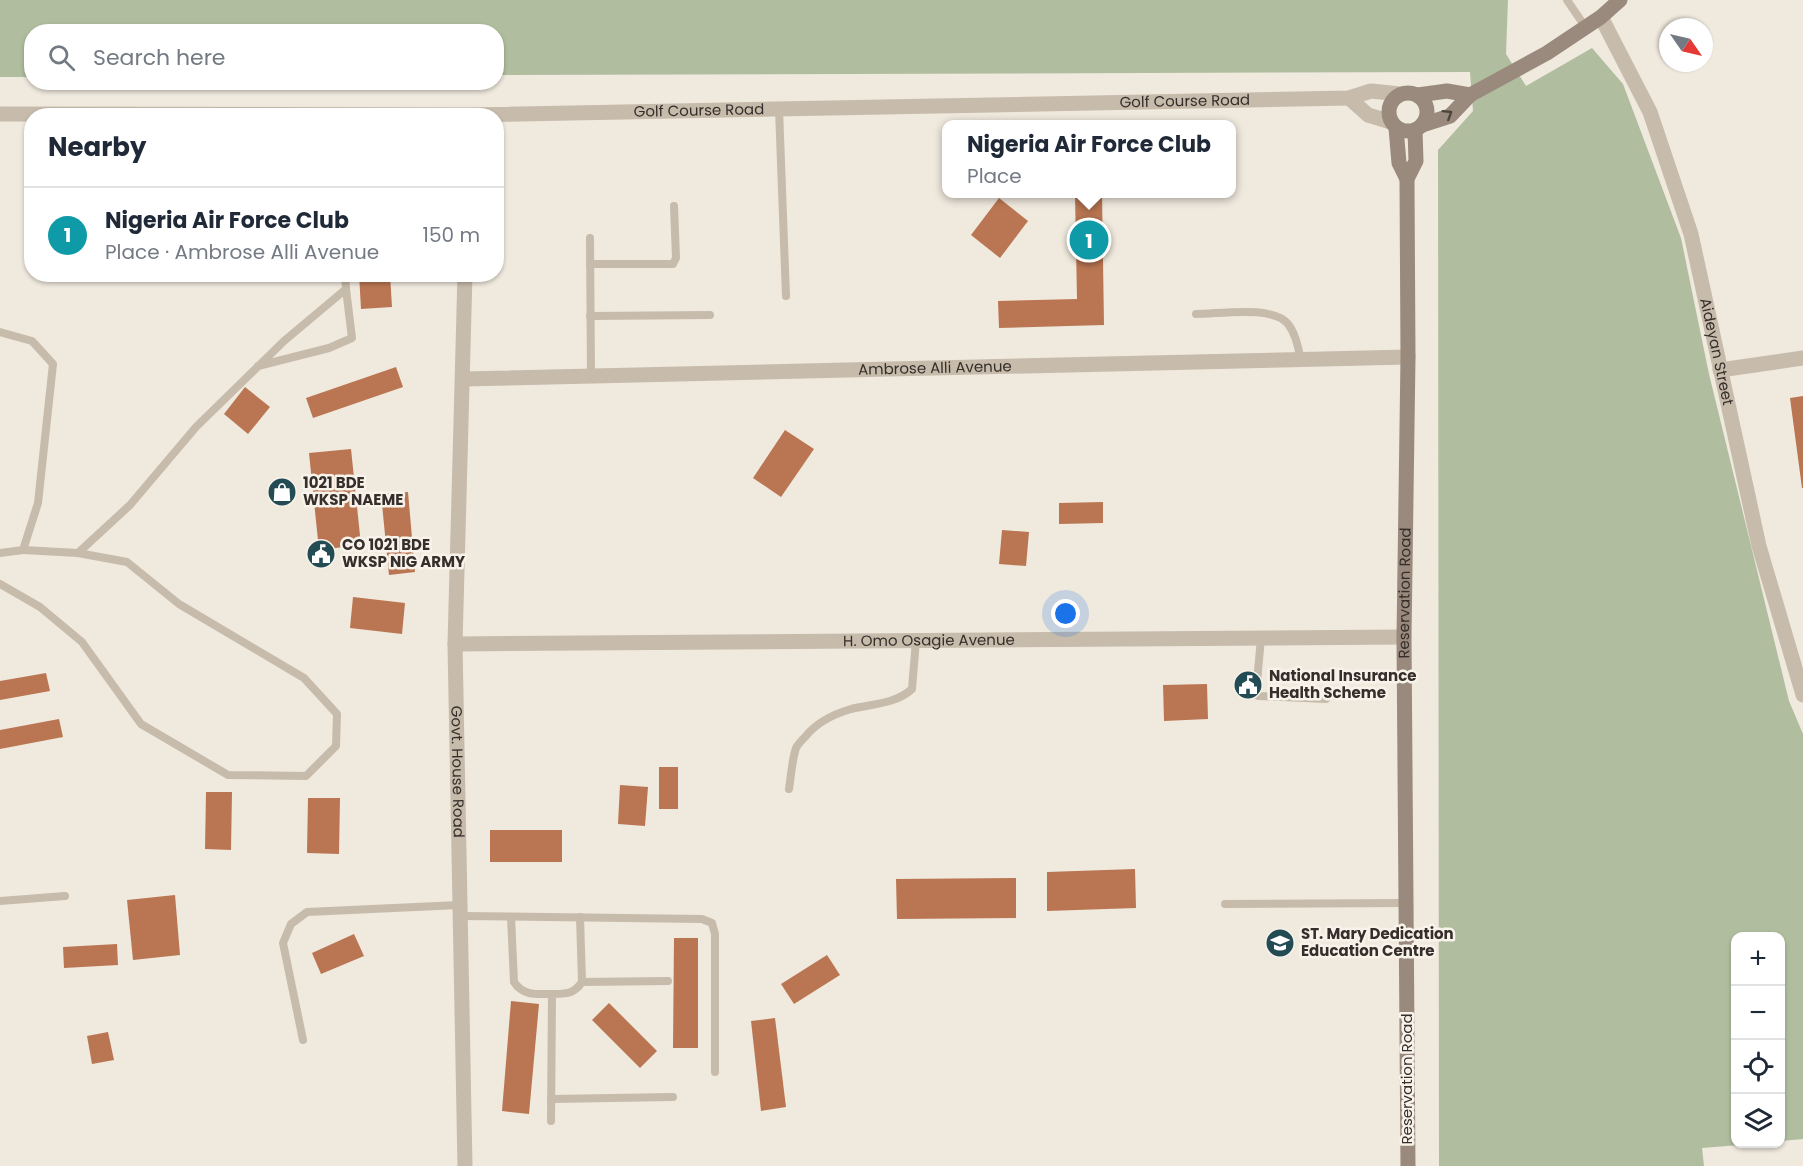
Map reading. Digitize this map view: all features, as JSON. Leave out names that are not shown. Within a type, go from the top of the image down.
[{"type":"street","points":[[1349,99],[1368,115],[1405,131],[1418,128],[1450,116],[1470,95],[1547,53],[1586,28],[1620,0]]},
{"type":"street","name":"Aideyan Street","points":[[1601,17],[1650,112],[1691,234],[1759,546],[1803,695]]},
{"type":"street","name":"Golf Course Road","points":[[504,114],[1349,99],[1371,91],[1400,94]]},
{"type":"street","points":[[1407,179],[1399,163],[1388,109],[1390,103],[1400,94],[1418,95],[1447,91],[1470,95]]},
{"type":"street","points":[[1418,95],[1426,106],[1426,120],[1418,128]]},
{"type":"street","name":"Golf Course Road","points":[[0,114],[24,114]]},
{"type":"street","name":"Reservation Road","points":[[1408,1166],[1404,637],[1407,179],[1416,161],[1418,128]]},
{"type":"street","name":"Govt. House Road","points":[[465,282],[455,644],[465,1166]]},
{"type":"street","name":"Ambrose Alli Avenue","points":[[463,379],[1407,357]]},
{"type":"street","points":[[1720,370],[1803,358]]},
{"type":"street","name":"H. Omo Osagie Avenue","points":[[455,644],[1404,637]]},
{"type":"lane","points":[[1567,0],[1586,28]]},
{"type":"lane","points":[[779,109],[786,296]]},
{"type":"lane","points":[[590,264],[673,264],[676,258],[674,206]]},
{"type":"lane","points":[[590,238],[591,376]]},
{"type":"lane","points":[[258,366],[329,348],[352,338],[346,282]]},
{"type":"lane","points":[[78,553],[129,505],[196,427],[258,366],[284,341],[346,290]]},
{"type":"lane","points":[[1196,314],[1268,312],[1280,316],[1289,325],[1295,337],[1301,360]]},
{"type":"lane","points":[[590,316],[710,315]]},
{"type":"lane","points":[[0,332],[32,341],[53,364],[38,503],[24,550]]},
{"type":"lane","points":[[0,554],[24,550],[78,553],[128,562],[179,604],[304,678],[337,714],[336,746],[306,776],[228,776],[141,724],[82,642],[40,607],[0,584]]},
{"type":"lane","points":[[1261,638],[1256,693],[1258,696],[1326,699]]},
{"type":"lane","points":[[789,789],[796,747],[812,728],[829,717],[851,709],[872,706],[894,699],[907,694],[912,689],[916,640]]},
{"type":"lane","points":[[0,901],[65,896]]},
{"type":"lane","points":[[1225,904],[1406,903]]},
{"type":"lane","points":[[303,1040],[283,943],[291,924],[307,912],[460,910],[512,916],[702,919],[712,923],[715,934],[716,1072]]},
{"type":"lane","points":[[512,916],[514,982],[519,990],[526,993],[552,994],[571,993],[582,982],[580,917]]},
{"type":"lane","points":[[582,982],[668,981]]},
{"type":"lane","points":[[551,1121],[552,994]]},
{"type":"lane","points":[[551,1100],[674,1097]]},
{"type":"green space","points":[[0,0],[1508,0],[1506,54],[1526,86],[1592,48],[1623,84],[1681,238],[1709,374],[1789,701],[1803,734],[1803,1139],[1785,1141],[1785,932],[1731,932],[1731,1146],[1702,1148],[1704,1166],[1439,1166],[1438,150],[1473,111],[1470,72],[504,75],[504,24],[24,24],[24,77],[0,77]]},
{"type":"building","points":[[999,198],[1028,221],[1000,258],[971,235]]},
{"type":"building","points":[[1075,198],[1102,198],[1104,325],[999,328],[998,301],[1077,299]]},
{"type":"building","points":[[359,282],[390,282],[392,307],[361,309]]},
{"type":"building","points":[[396,367],[403,387],[313,418],[306,398]]},
{"type":"building","points":[[245,387],[270,407],[248,434],[224,414]]},
{"type":"building","points":[[1803,396],[1803,488],[1802,488],[1790,398]]},
{"type":"building","points":[[785,430],[814,449],[781,497],[753,478]]},
{"type":"building","points":[[351,449],[361,545],[319,550],[309,453]]},
{"type":"building","points":[[408,492],[415,572],[389,575],[381,494]]},
{"type":"building","points":[[1103,502],[1103,523],[1059,524],[1059,503]]},
{"type":"building","points":[[1002,530],[1029,532],[1026,566],[999,564]]},
{"type":"building","points":[[353,597],[405,603],[402,634],[350,628]]},
{"type":"building","points":[[46,673],[50,691],[0,700],[0,681]]},
{"type":"building","points":[[1207,684],[1208,719],[1164,721],[1163,685]]},
{"type":"building","points":[[59,719],[63,737],[0,749],[0,730]]},
{"type":"building","points":[[659,767],[678,767],[678,809],[659,809]]},
{"type":"building","points":[[620,785],[648,787],[645,826],[618,824]]},
{"type":"building","points":[[206,792],[232,792],[231,850],[205,849]]},
{"type":"building","points":[[308,798],[340,798],[339,854],[307,853]]},
{"type":"building","points":[[490,830],[562,830],[562,862],[490,862]]},
{"type":"building","points":[[1135,869],[1136,908],[1047,911],[1047,872]]},
{"type":"building","points":[[1016,878],[1016,918],[897,919],[896,879]]},
{"type":"building","points":[[175,895],[180,955],[133,960],[127,900]]},
{"type":"building","points":[[354,934],[364,956],[321,974],[312,953]]},
{"type":"building","points":[[674,938],[698,938],[698,1048],[673,1048]]},
{"type":"building","points":[[117,944],[118,965],[64,968],[63,947]]},
{"type":"building","points":[[827,955],[840,975],[794,1004],[781,984]]},
{"type":"building","points":[[511,1001],[539,1004],[529,1114],[502,1111]]},
{"type":"building","points":[[609,1003],[657,1051],[640,1068],[592,1020]]},
{"type":"building","points":[[775,1018],[786,1107],[761,1111],[751,1021]]},
{"type":"building","points":[[108,1032],[114,1060],[92,1064],[87,1036]]},
{"type":"place","name":"Nigeria Air Force Club","points":[[1089,240]]},
{"type":"place","name":"1021 BDE WKSP NAEME","points":[[282,492]]},
{"type":"place","name":"CO 1021 BDE WKSP NIG ARMY","points":[[321,554]]},
{"type":"place","name":"National Insurance Health Scheme","points":[[1248,685]]},
{"type":"place","name":"ST. Mary Dedication Education Centre","points":[[1280,943]]}]
